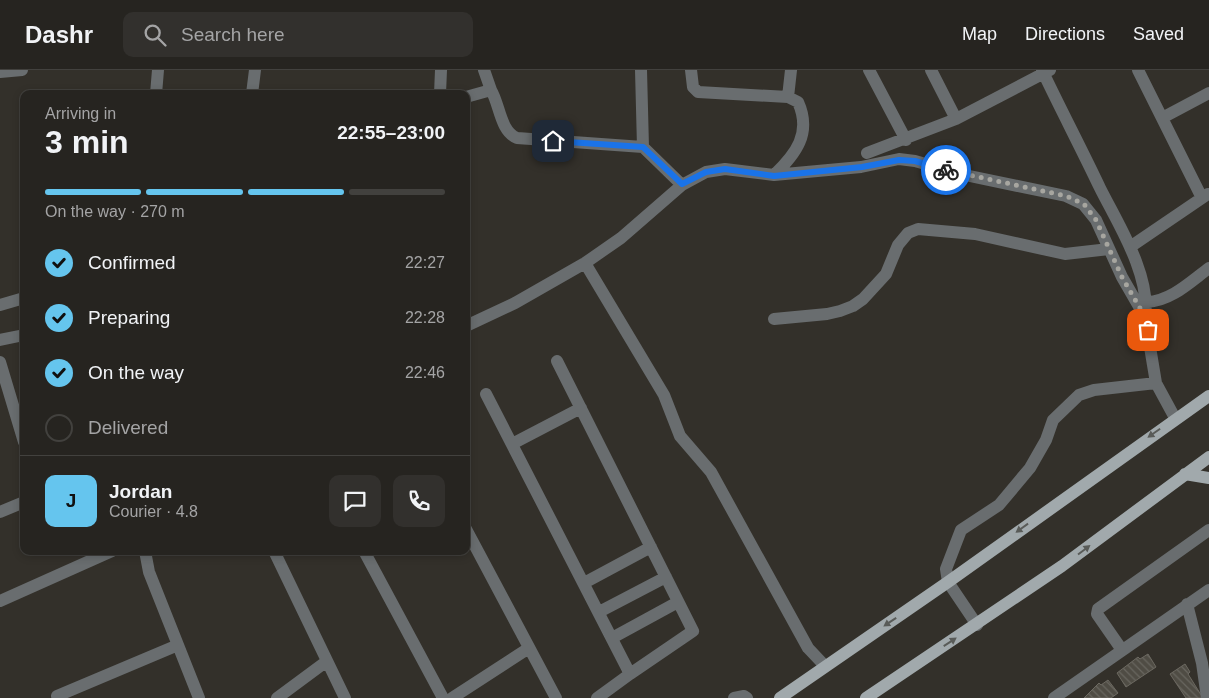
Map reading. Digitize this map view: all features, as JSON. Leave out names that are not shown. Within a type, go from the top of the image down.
[{"type":"main road","points":[[780,698],[948,582],[1175,418],[1209,396]]},
{"type":"main road","points":[[866,698],[1062,566],[1209,457]]},
{"type":"main road","points":[[1185,474],[1209,478]]},
{"type":"street","points":[[0,72],[22,70]]},
{"type":"street","points":[[156,90],[158,70]]},
{"type":"street","points":[[252,90],[255,70]]},
{"type":"street","points":[[440,90],[441,70]]},
{"type":"street","points":[[484,70],[491,90],[497,100],[505,128],[510,135],[517,138],[643,147],[682,184]]},
{"type":"street","points":[[641,70],[643,147]]},
{"type":"street","points":[[691,70],[693,87],[698,92],[788,97],[798,102],[803,124],[801,139],[791,159],[774,176]]},
{"type":"street","points":[[788,97],[791,70]]},
{"type":"street","points":[[869,70],[906,140]]},
{"type":"street","points":[[930,70],[956,119]]},
{"type":"street","points":[[1130,247],[1205,196],[1138,70]]},
{"type":"street","points":[[867,153],[906,140],[956,119],[1046,71],[1130,247],[1143,283],[1147,302],[1145,317],[1156,383],[1175,418]]},
{"type":"street","points":[[470,96],[491,90]]},
{"type":"street","points":[[1162,118],[1209,93]]},
{"type":"street","points":[[470,324],[515,303],[585,263],[621,238],[682,184],[706,172],[725,169],[774,176],[862,167],[899,160],[915,161],[960,174],[1066,196],[1084,204],[1096,220],[1145,317]]},
{"type":"street","points":[[774,319],[840,312],[853,306],[863,299],[886,274],[898,245],[908,233],[918,229],[975,234],[1064,254],[1109,249]]},
{"type":"street","points":[[585,263],[664,395],[680,436],[711,472],[808,648],[825,666]]},
{"type":"street","points":[[1147,302],[1156,302],[1171,296],[1209,268]]},
{"type":"street","points":[[0,305],[20,299]]},
{"type":"street","points":[[0,340],[20,336]]},
{"type":"street","points":[[557,361],[693,631],[597,698]]},
{"type":"street","points":[[0,362],[20,429]]},
{"type":"street","points":[[977,625],[948,582],[946,569],[961,530],[988,514],[1005,498],[1030,468],[1046,440],[1053,420],[1079,396],[1094,390],[1156,383]]},
{"type":"street","points":[[486,394],[630,674]]},
{"type":"street","points":[[512,444],[581,408]]},
{"type":"street","points":[[0,512],[20,504]]},
{"type":"street","points":[[1122,650],[1097,614],[1098,609],[1209,530]]},
{"type":"street","points":[[470,537],[556,698]]},
{"type":"street","points":[[584,583],[651,547]]},
{"type":"street","points":[[0,601],[103,555]]},
{"type":"street","points":[[146,555],[149,572],[199,698]]},
{"type":"street","points":[[276,555],[345,698]]},
{"type":"street","points":[[366,555],[443,698]]},
{"type":"street","points":[[599,612],[666,577]]},
{"type":"street","points":[[1054,698],[1209,590]]},
{"type":"street","points":[[612,638],[678,602]]},
{"type":"street","points":[[1187,604],[1202,663],[1207,698]]},
{"type":"street","points":[[55,697],[178,645]]},
{"type":"street","points":[[452,698],[529,648]]},
{"type":"street","points":[[277,698],[326,661]]},
{"type":"street","points":[[734,698],[744,696],[747,698]]},
{"type":"building","points":[[1148,654],[1156,667],[1126,687],[1117,673],[1138,657],[1140,659]]},
{"type":"building","points":[[1185,664],[1190,672],[1188,674],[1203,698],[1186,698],[1170,674]]},
{"type":"building","points":[[1108,680],[1118,693],[1111,698],[1084,698],[1099,683],[1101,685]]},
{"type":"way so far","points":[[946,170],[1066,196],[1084,204],[1096,220],[1122,277],[1145,317],[1148,330]]},
{"type":"route","points":[[553,141],[643,147],[682,184],[706,172],[725,169],[774,176],[862,167],[899,160],[915,161],[946,170]]}]
